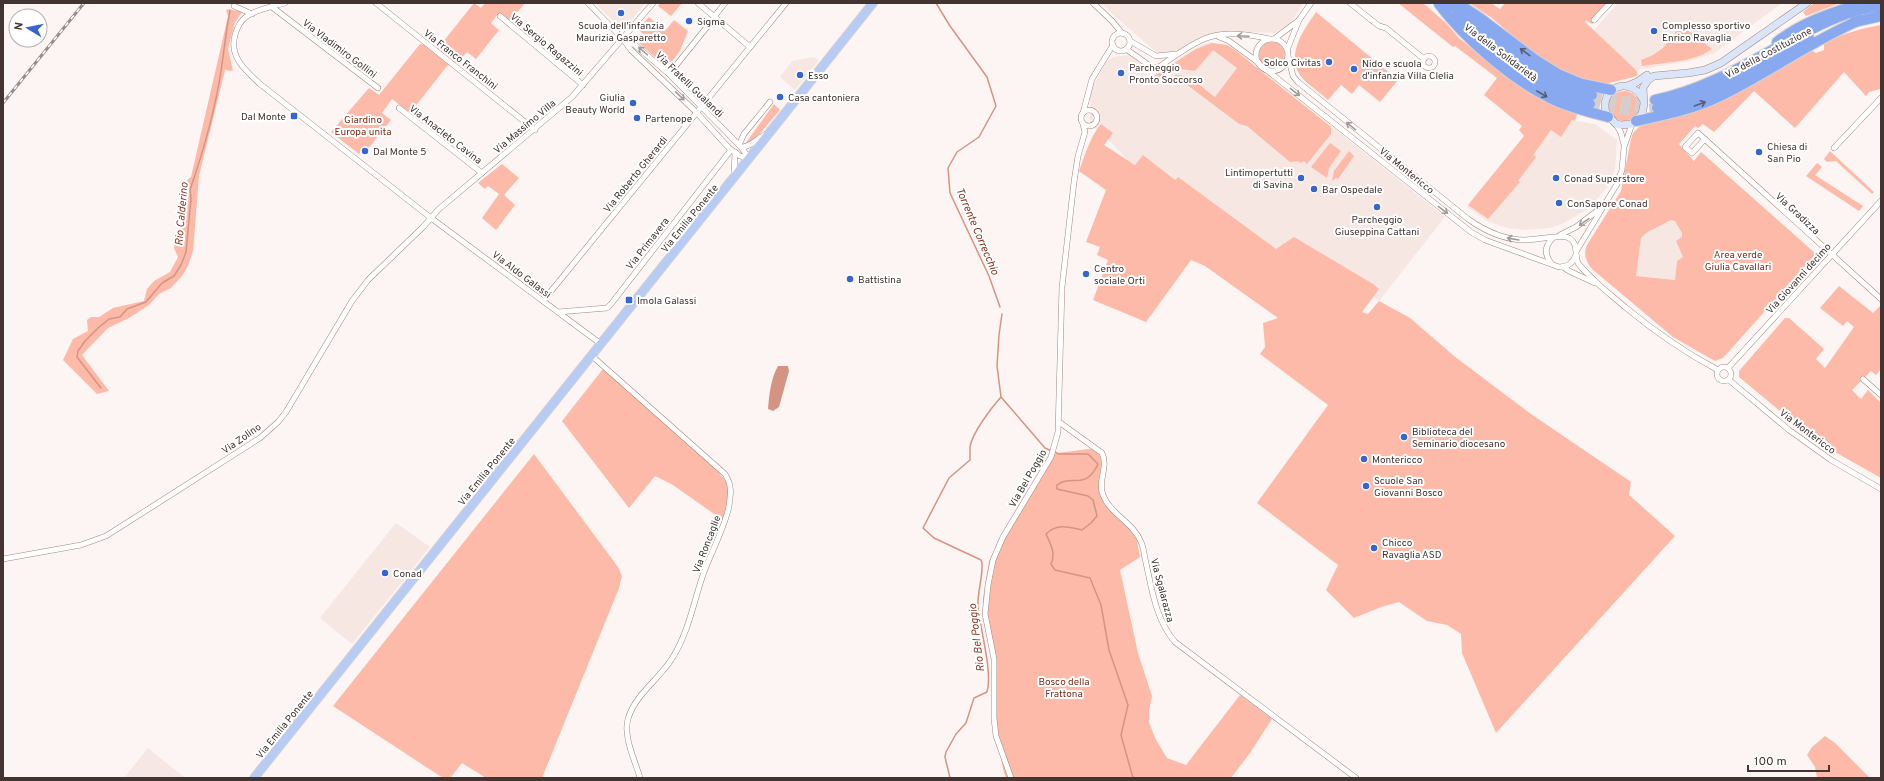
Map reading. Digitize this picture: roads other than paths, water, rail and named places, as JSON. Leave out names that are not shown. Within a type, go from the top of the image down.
[{"type":"highway","points":[[1442,3],[1468,38],[1525,84],[1570,107],[1612,120]]},
{"type":"highway","name":"Via della Solidarietà","points":[[1442,3],[1539,72],[1591,100]]},
{"type":"highway","points":[[1457,3],[1480,18],[1537,61],[1558,74],[1582,84],[1611,90]]},
{"type":"highway","points":[[1751,60],[1803,24],[1835,11],[1862,3]]},
{"type":"highway","name":"Via della Costituzione","points":[[1881,7],[1845,15],[1825,22],[1751,60],[1715,81],[1656,104],[1670,105],[1700,96],[1744,76],[1811,37],[1845,23],[1881,16]]},
{"type":"highway","points":[[1634,123],[1698,106],[1719,97],[1835,31],[1860,20]]},
{"type":"main road","name":"Via Emilia Ponente","points":[[254,778],[873,3]]},
{"type":"street","points":[[234,6],[252,14],[285,3]]},
{"type":"street","name":"Via Franco Franchini","points":[[376,3],[535,130]]},
{"type":"street","name":"Via Fratelli Gualandi","points":[[588,3],[623,39],[631,50],[696,112],[733,151],[749,158]]},
{"type":"street","name":"Via Massimo Villa","points":[[432,218],[439,209],[535,130],[583,85],[653,3]]},
{"type":"street","points":[[698,3],[750,47]]},
{"type":"street","points":[[669,74],[725,3]]},
{"type":"street","name":"Via Roberto Gherardi","points":[[543,302],[786,3]]},
{"type":"street","points":[[1093,3],[1122,33],[1128,36],[1130,41],[1156,56],[1160,62],[1157,68]]},
{"type":"street","points":[[1350,3],[1379,26],[1386,28],[1424,59]]},
{"type":"street","points":[[1594,20],[1610,3]]},
{"type":"street","points":[[1563,267],[1571,263],[1576,252],[1617,184],[1622,170],[1624,147],[1621,133],[1612,120],[1604,103],[1611,90],[1618,86],[1627,86],[1637,82],[1652,72],[1702,66],[1719,61],[1799,3]]},
{"type":"street","points":[[1624,147],[1634,123],[1643,109],[1644,84],[1654,76],[1705,70],[1721,63],[1807,3]]},
{"type":"street","points":[[1287,50],[1299,20],[1309,4]]},
{"type":"street","name":"Via Vladimiro Gollini","points":[[272,7],[378,88]]},
{"type":"street","name":"Via Aldo Galassi","points":[[252,14],[247,16],[237,28],[232,43],[235,58],[244,70],[432,218],[601,344]]},
{"type":"street","name":"Via Sergio Ragazzini","points":[[500,16],[583,85]]},
{"type":"street","points":[[1259,63],[1257,54],[1258,49],[1264,41],[1271,39],[1299,20]]},
{"type":"street","points":[[1086,102],[1094,112],[1097,120],[1085,132],[1081,120],[1092,79],[1113,45],[1112,40],[1115,31],[1112,21]]},
{"type":"street","points":[[1114,35],[1122,33]]},
{"type":"street","points":[[1108,55],[1118,50],[1126,49],[1137,55],[1150,67],[1157,68],[1204,39],[1216,36],[1246,36],[1282,42],[1287,50],[1288,56],[1286,61],[1279,69],[1269,70],[1264,68],[1229,40],[1216,36]]},
{"type":"street","name":"Via Fratelli Gualandi","points":[[623,39],[635,45],[669,74],[740,146],[749,158]]},
{"type":"street","points":[[1126,49],[1130,41]]},
{"type":"street","points":[[1113,45],[1118,50]]},
{"type":"street","points":[[1156,56],[1179,54]]},
{"type":"street","name":"Via Montericco","points":[[1288,56],[1293,76],[1298,82],[1468,219],[1483,229],[1501,236],[1524,240],[1568,237],[1575,244],[1578,262],[1598,284],[1671,343],[1718,370],[1717,375],[1720,380],[1729,380],[1789,430],[1831,460],[1881,489]]},
{"type":"street","name":"Via Montericco","points":[[1264,68],[1472,232],[1485,240],[1563,267],[1569,272],[1598,284]]},
{"type":"street","points":[[1627,86],[1636,90],[1643,99]]},
{"type":"street","points":[[1834,148],[1881,98]]},
{"type":"street","points":[[768,134],[761,136],[751,145],[740,146],[744,134],[770,102]]},
{"type":"street","name":"Via Anacleto Cavina","points":[[400,108],[482,173]]},
{"type":"street","points":[[1083,113],[1089,110],[1094,112]]},
{"type":"street","points":[[1612,120],[1626,125],[1634,123]]},
{"type":"street","points":[[1083,124],[1092,126]]},
{"type":"street","name":"Via Bel Poggio","points":[[1011,778],[996,736],[994,718],[994,659],[985,614],[988,585],[993,560],[1004,537],[1051,457],[1055,446],[1059,422],[1062,287],[1074,182],[1078,156],[1085,132]]},
{"type":"street","name":"Via Gradizza","points":[[1705,139],[1881,299]]},
{"type":"street","points":[[733,151],[734,177]]},
{"type":"street","name":"Via Primavera","points":[[558,312],[607,308],[612,304],[733,151]]},
{"type":"street","points":[[1551,263],[1546,255],[1546,250],[1547,246],[1555,237],[1576,227],[1592,216],[1606,203]]},
{"type":"street","name":"Via Giovanni decimo","points":[[1728,368],[1831,255],[1880,205]]},
{"type":"street","name":"Via Zolino","points":[[3,559],[81,545],[106,536],[260,438],[286,412],[352,301],[368,280],[432,218]]},
{"type":"street","name":"Via Roncaglie","points":[[592,356],[725,474],[731,486],[729,508],[703,573],[680,644],[672,658],[638,700],[628,720],[628,737],[640,778]]},
{"type":"street","points":[[1718,370],[1724,366],[1728,368],[1732,374],[1729,380]]},
{"type":"street","points":[[1863,379],[1881,395]]},
{"type":"street","name":"Via Sgalarazza","points":[[1059,422],[1102,453],[1105,459],[1102,492],[1106,502],[1141,541],[1159,615],[1166,631],[1175,642],[1356,778]]},
{"type":"waterway","name":"Torrente Correcchio","points":[[936,3],[950,26],[987,77],[996,106],[979,137],[957,152],[948,168],[950,193],[989,276],[1000,307]]},
{"type":"waterway","name":"Rio Calderino","points":[[101,388],[77,357],[78,351],[85,341],[109,319],[120,317],[127,309],[146,302],[162,283],[174,276],[181,265],[186,252],[191,199],[190,190],[212,116],[221,71],[230,11]]},
{"type":"waterway","name":"Torrente Correcchio","points":[[1002,314],[997,366],[1001,397],[1045,448],[1059,454],[1088,454],[1098,464],[1093,472],[1083,480],[1068,481],[1057,485],[1057,489],[1088,496],[1093,500],[1097,516],[1082,530],[1059,527],[1054,528],[1046,534],[1053,553],[1051,564],[1055,570],[1090,578],[1101,605],[1109,650],[1128,705],[1121,735],[1133,778]]},
{"type":"waterway","name":"Rio Bel Poggio","points":[[950,778],[945,757],[946,752],[956,734],[966,723],[974,698],[987,692],[987,662],[978,607],[982,563],[981,560],[934,538],[923,528],[949,478],[970,460],[970,447],[974,435],[1001,397]]},
{"type":"tunnel","points":[[1592,95],[1624,101],[1655,100]]},
{"type":"tunnel","points":[[1590,104],[1624,110],[1657,108]]},
{"type":"railway","points":[[3,103],[84,3]]},
{"type":"place","name":"Scuola dell'infanzia Maurizia Gasparetto","points":[[621,13]]},
{"type":"place","name":"Sigma","points":[[689,21]]},
{"type":"place","name":"Complesso sportivo Enrico Ravaglia","points":[[1654,31]]},
{"type":"place","name":"Solco Civitas","points":[[1329,62]]},
{"type":"place","name":"Nido e scuola d'infanzia Villa Clelia","points":[[1354,69]]},
{"type":"place","name":"Parcheggio Pronto Soccorso","points":[[1121,73]]},
{"type":"place","name":"Esso","points":[[800,75]]},
{"type":"place","name":"Casa cantoniera","points":[[780,97]]},
{"type":"place","name":"Giulia Beauty World","points":[[633,103]]},
{"type":"place","name":"Dal Monte","points":[[294,116]]},
{"type":"place","name":"Partenope","points":[[637,118]]},
{"type":"place","name":"Dal Monte 5","points":[[365,151]]},
{"type":"place","name":"Chiesa di San Pio","points":[[1759,152]]},
{"type":"place","name":"Lintimopertutti di Savina","points":[[1301,178]]},
{"type":"place","name":"Conad Superstore","points":[[1556,178]]},
{"type":"place","name":"Bar Ospedale","points":[[1314,189]]},
{"type":"place","name":"ConSapore Conad","points":[[1559,203]]},
{"type":"place","name":"Parcheggio Giuseppina Cattani","points":[[1377,207]]},
{"type":"place","name":"Centro sociale Orti","points":[[1086,274]]},
{"type":"place","name":"Battistina","points":[[850,279]]},
{"type":"place","name":"Imola Galassi","points":[[629,300]]},
{"type":"place","name":"Biblioteca del Seminario diocesano","points":[[1404,437]]},
{"type":"place","name":"Montericco","points":[[1364,459]]},
{"type":"place","name":"Scuole San Giovanni Bosco","points":[[1366,486]]},
{"type":"place","name":"Chicco Ravaglia ASD","points":[[1374,548]]},
{"type":"place","name":"Conad","points":[[385,573]]},
{"type":"park label","name":"Giardino Europa unita","points":[[363,124]]},
{"type":"park label","name":"Area verde Giulia Cavallari","points":[[1738,260]]},
{"type":"park label","name":"Bosco della Frattona","points":[[1064,686]]}]
